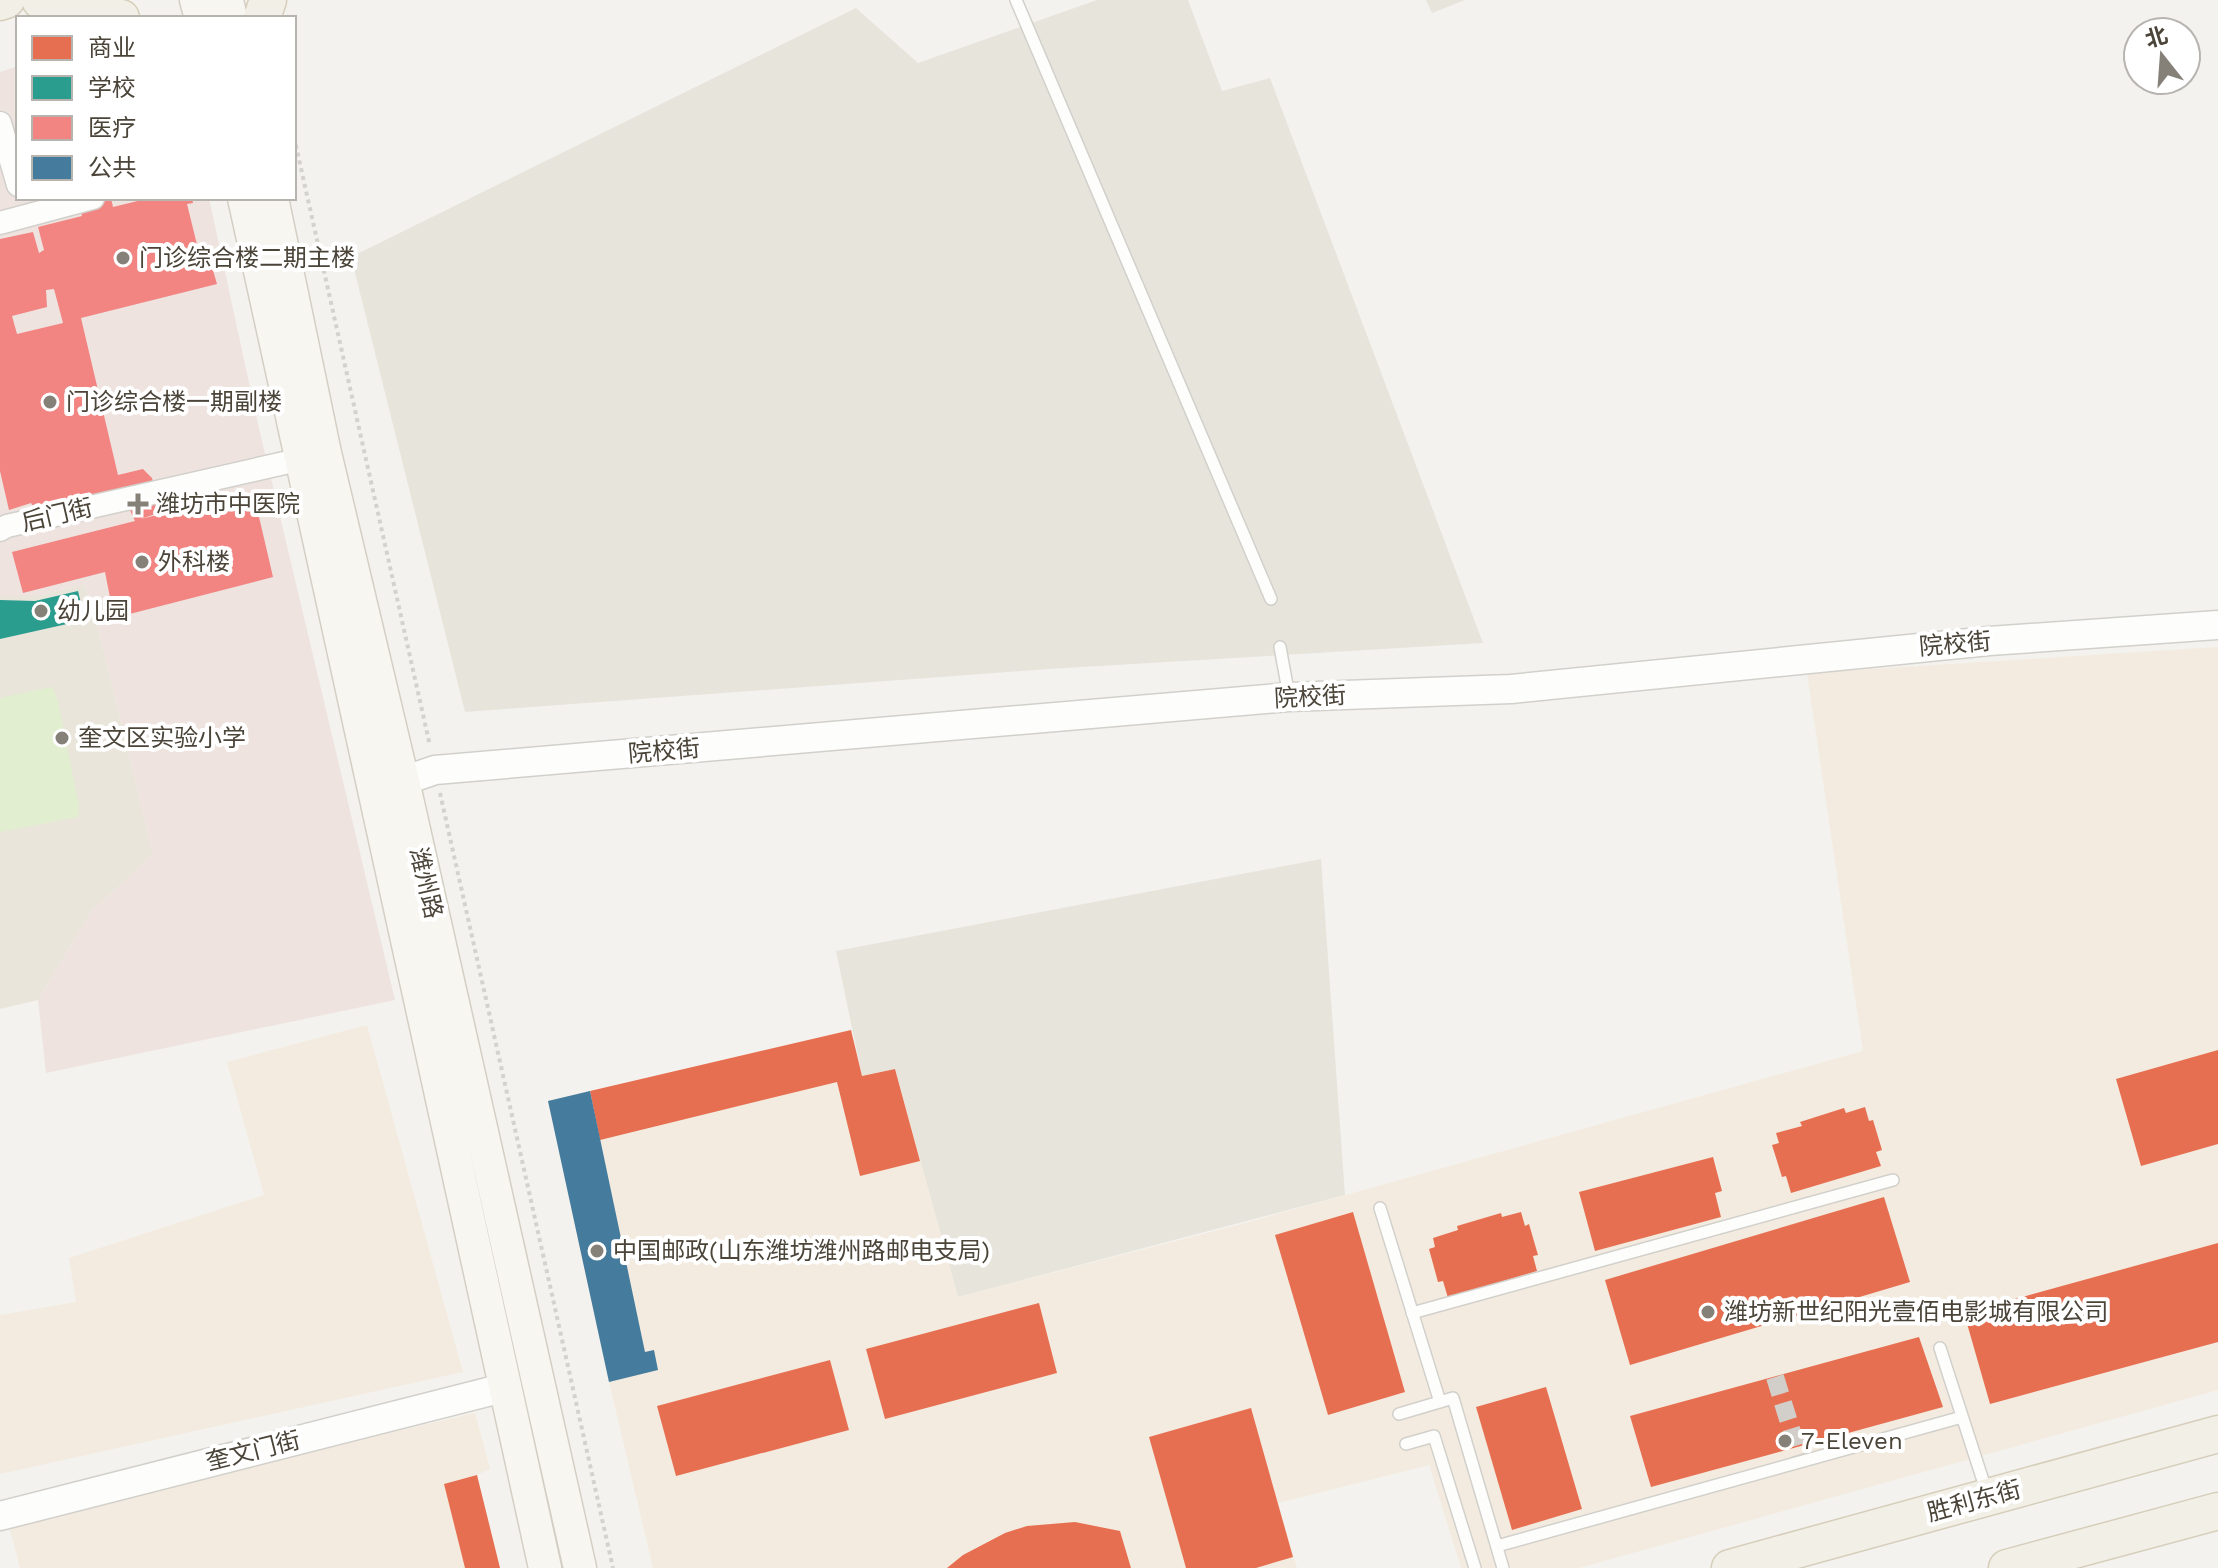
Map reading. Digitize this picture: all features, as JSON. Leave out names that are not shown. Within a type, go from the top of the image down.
[{"type":"main road","points":[[0,2],[6,0]]},
{"type":"main road","points":[[40,0],[112,16]]},
{"type":"main road","name":"潍州路","points":[[244,200],[545,1568]]},
{"type":"main road","name":"潍州路","points":[[272,200],[325,453],[403,781],[580,1568]]},
{"type":"main road","name":"胜利东街","points":[[1730,1568],[2218,1434]]},
{"type":"main road","points":[[2007,1568],[2218,1511]]},
{"type":"street","points":[[0,123],[16,178]]},
{"type":"street","points":[[0,223],[24,207],[78,200]]},
{"type":"street","name":"后门街","points":[[0,530],[302,459]]},
{"type":"street","name":"院校街","points":[[403,781],[435,770],[1289,697],[1511,689],[1989,641],[2218,625]]},
{"type":"street","name":"奎文门街","points":[[0,1516],[507,1387]]},
{"type":"lane","points":[[1016,0],[1271,599]]},
{"type":"lane","points":[[1280,647],[1289,697]]},
{"type":"lane","points":[[1412,1313],[1893,1180]]},
{"type":"lane","points":[[1380,1208],[1440,1402]]},
{"type":"lane","points":[[1940,1348],[1989,1497]]},
{"type":"lane","points":[[1399,1414],[1453,1398],[1503,1568]]},
{"type":"lane","points":[[1497,1546],[1962,1417]]},
{"type":"lane","points":[[1406,1444],[1434,1436],[1475,1568]]},
{"type":"path","points":[[296,146],[613,1568]]},
{"type":"shaded area","points":[[1097,0],[1188,0],[1222,91],[1270,78],[1483,643],[1049,669],[465,712],[351,257],[856,8],[918,63]]},
{"type":"shaded area","points":[[1426,0],[1465,0],[1432,13]]},
{"type":"shaded area","name":"潍坊市中医院","points":[[16,67],[16,200],[209,200],[258,424],[395,1000],[46,1073],[38,1000],[91,912],[153,854],[85,584],[41,595],[0,595],[0,72]]},
{"type":"shaded area","name":"奎文区实验小学","points":[[85,584],[153,854],[91,912],[38,1000],[0,1009],[0,595],[41,595]]},
{"type":"shaded area","points":[[2218,647],[2218,1390],[1579,1568],[1461,1568],[1429,1465],[1278,1503],[1297,1568],[653,1568],[548,1101],[851,1030],[862,1076],[895,1069],[958,1297],[1234,1226],[1863,1051],[1807,673]]},
{"type":"shaded area","points":[[1321,859],[1345,1195],[958,1297],[895,1069],[862,1076],[836,951]]},
{"type":"shaded area","points":[[367,1025],[463,1372],[0,1474],[0,1315],[76,1302],[69,1258],[264,1195],[227,1062]]},
{"type":"shaded area","points":[[475,1413],[490,1469],[477,1475],[500,1568],[20,1568],[8,1521]]},
{"type":"green space","points":[[52,687],[57,697],[79,806],[78,817],[0,832],[0,698]]},
{"type":"building: 商业","points":[[851,1030],[862,1076],[895,1069],[920,1161],[860,1176],[837,1082],[600,1140],[590,1091]]},
{"type":"building: 商业","points":[[2218,1050],[2218,1144],[2141,1166],[2116,1079]]},
{"type":"building: 商业","points":[[1865,1107],[1869,1121],[1873,1120],[1882,1150],[1876,1152],[1881,1166],[1791,1193],[1786,1176],[1782,1177],[1772,1145],[1779,1143],[1776,1133],[1802,1126],[1800,1122],[1844,1108],[1846,1113]]},
{"type":"building: 商业","points":[[1713,1157],[1722,1191],[1715,1193],[1721,1217],[1595,1251],[1579,1192]]},
{"type":"building: 商业","points":[[1884,1197],[1910,1282],[1630,1365],[1605,1280]]},
{"type":"building: 商业","points":[[1353,1212],[1405,1392],[1328,1415],[1275,1235]]},
{"type":"building: 商业","points":[[1521,1212],[1525,1226],[1529,1224],[1538,1255],[1533,1256],[1537,1271],[1448,1298],[1443,1281],[1438,1282],[1429,1249],[1435,1247],[1433,1238],[1458,1230],[1457,1226],[1501,1213],[1502,1217]]},
{"type":"building: 商业","points":[[2218,1243],[2218,1342],[1990,1404],[1964,1313]]},
{"type":"building: 商业","points":[[1039,1303],[1057,1373],[885,1419],[866,1349]]},
{"type":"building: 商业","points":[[1919,1337],[1943,1407],[1651,1487],[1630,1416]]},
{"type":"building: 商业","points":[[830,1360],[849,1430],[676,1476],[657,1406]]},
{"type":"building: 商业","points":[[1546,1387],[1582,1509],[1512,1530],[1476,1407]]},
{"type":"building: 商业","points":[[1251,1408],[1293,1557],[1256,1568],[1186,1568],[1149,1437]]},
{"type":"building: 商业","points":[[477,1475],[500,1568],[465,1568],[444,1484]]},
{"type":"building: 商业","points":[[1075,1522],[1120,1531],[1131,1568],[947,1568],[963,1555],[1005,1533],[1027,1526]]},
{"type":"building: 学校","name":"幼儿园","points":[[78,591],[85,620],[0,639],[0,600],[35,601]]},
{"type":"building: 医疗","points":[[78,200],[111,200],[113,207],[142,200],[192,200],[193,203],[187,204],[203,269],[212,267],[217,284],[81,318],[118,475],[143,469],[152,478],[161,512],[141,519],[253,491],[273,577],[114,618],[105,572],[23,593],[12,552],[135,521],[123,495],[38,515],[31,503],[9,510],[0,471],[0,239],[33,232],[39,253],[44,250],[38,227],[82,216]],"holes":[[[54,289],[63,323],[17,334],[12,316],[47,307],[46,290]]]},
{"type":"building: 公共","points":[[590,1091],[645,1352],[654,1350],[658,1370],[609,1382],[548,1101]]},
{"type":"tunnel","points":[[1775,1377],[1801,1461]]},
{"type":"place","name":"门诊综合楼二期主楼","points":[[123,258]]},
{"type":"place","name":"门诊综合楼一期副楼","points":[[50,402]]},
{"type":"place","name":"潍坊市中医院","points":[[138,504]]},
{"type":"place","name":"外科楼","points":[[142,562]]},
{"type":"place","name":"幼儿园","points":[[41,611]]},
{"type":"place","name":"奎文区实验小学","points":[[62,738]]},
{"type":"place","name":"中国邮政(山东潍坊潍州路邮电支局)","points":[[597,1251]]},
{"type":"place","name":"潍坊新世纪阳光壹佰电影城有限公司","points":[[1708,1312]]},
{"type":"place","name":"7-Eleven","points":[[1785,1441]]}]
